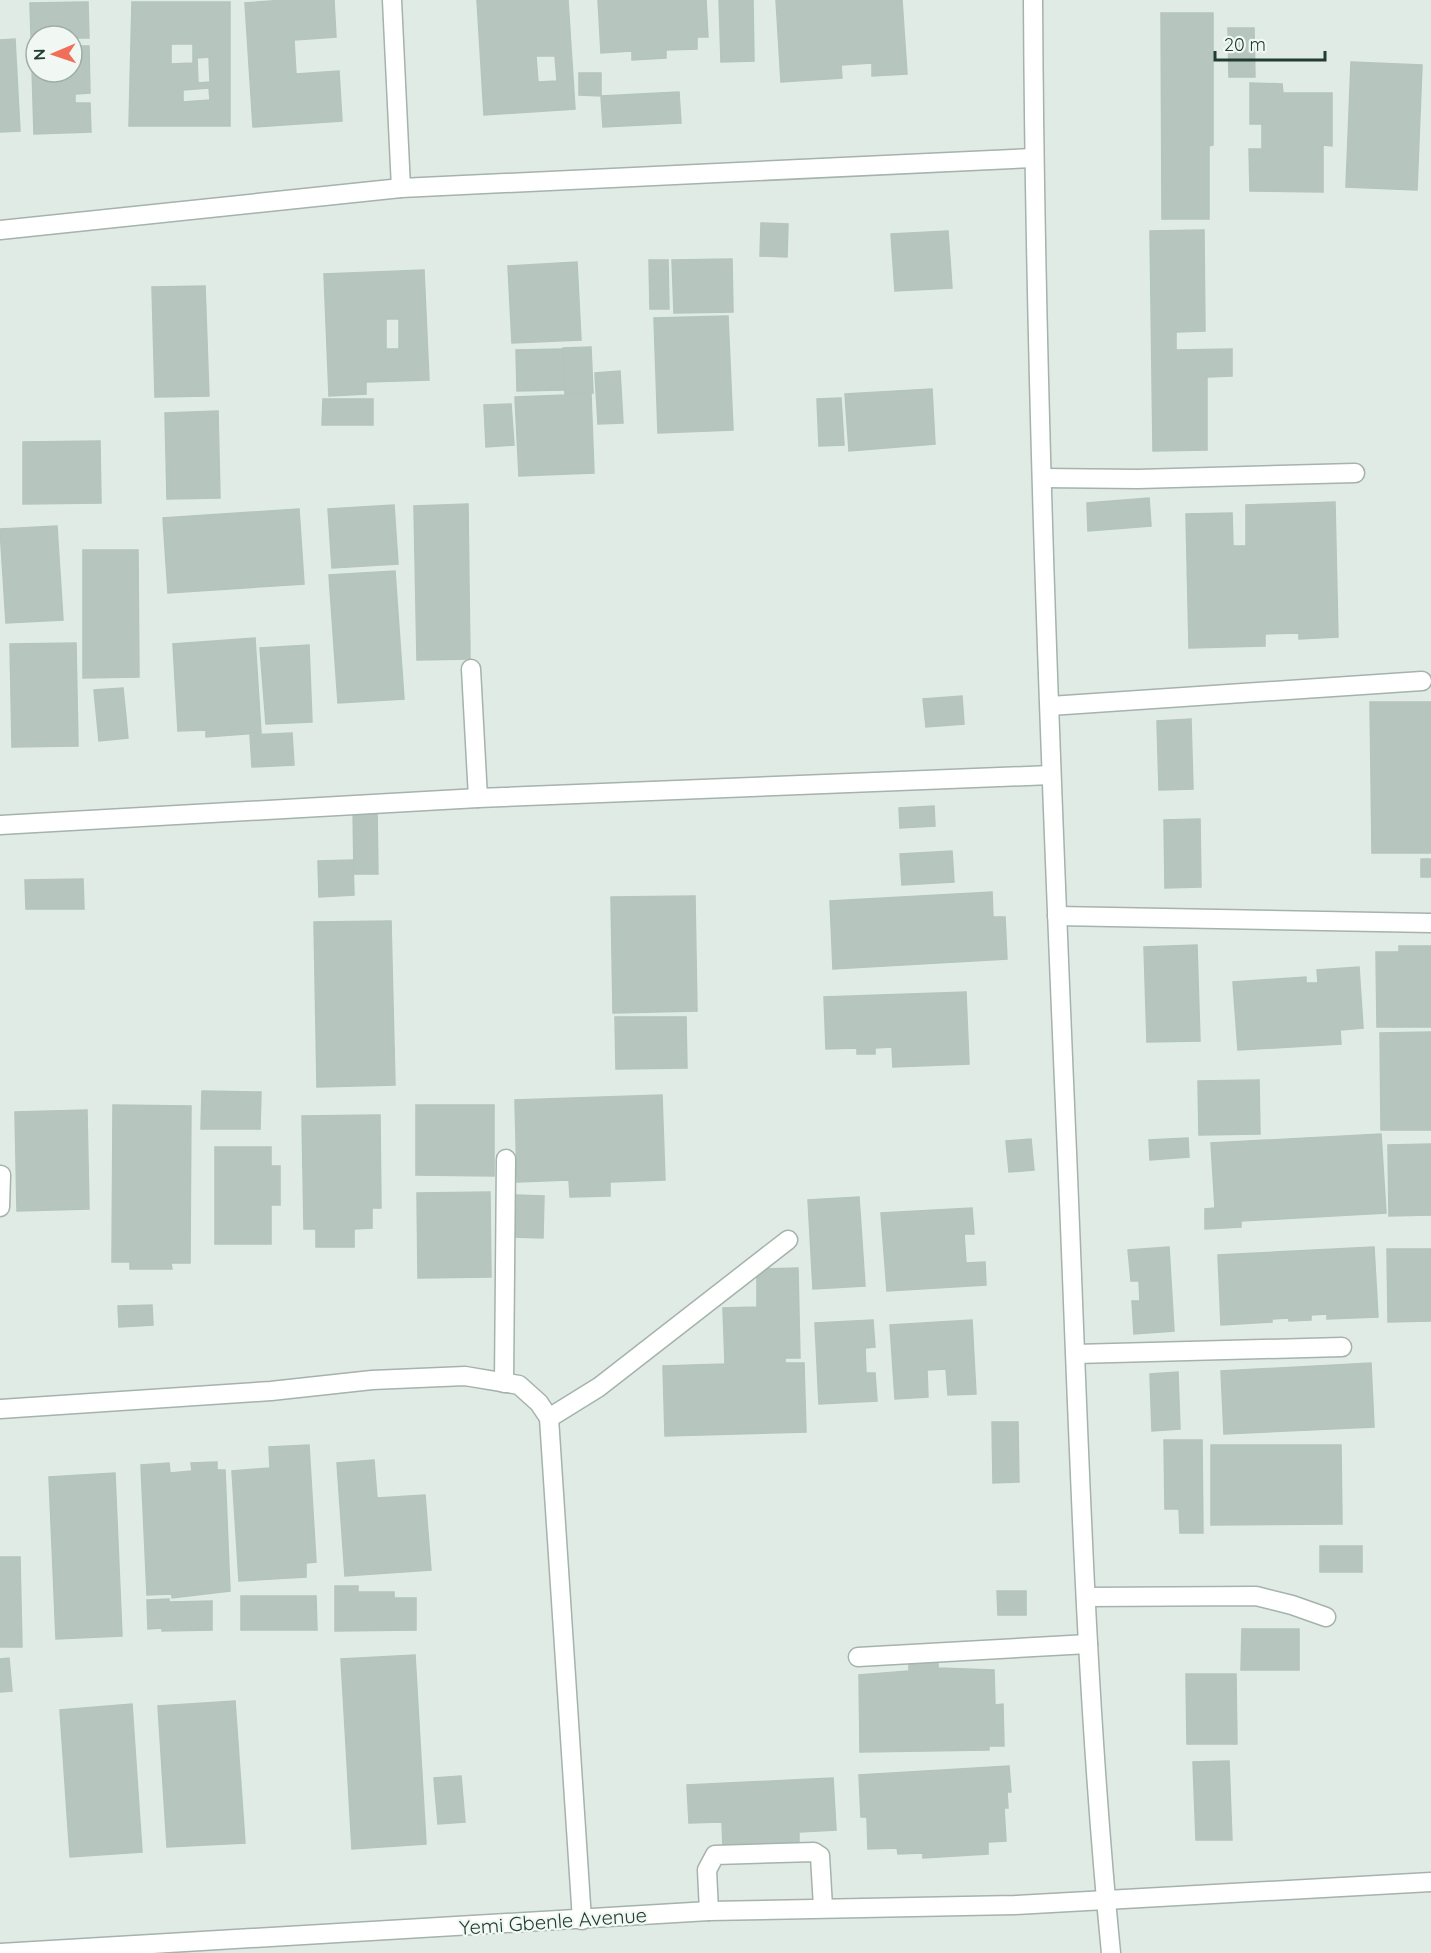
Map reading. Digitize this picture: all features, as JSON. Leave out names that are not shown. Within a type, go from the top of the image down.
[{"type":"street","points":[[392,0],[401,188]]},
{"type":"street","points":[[1033,0],[1033,158],[1051,775],[1088,1644],[1106,1900],[1112,1953]]},
{"type":"street","points":[[0,230],[401,188],[1033,158]]},
{"type":"street","points":[[1043,478],[1138,479],[1355,474]]},
{"type":"street","points":[[471,669],[478,798]]},
{"type":"street","points":[[1050,706],[1422,681]]},
{"type":"street","points":[[0,825],[478,798],[1051,775]]},
{"type":"street","points":[[1057,916],[1431,923]]},
{"type":"street","points":[[504,1383],[506,1159]]},
{"type":"street","points":[[0,1207],[1,1175]]},
{"type":"street","points":[[549,1418],[599,1387],[788,1240]]},
{"type":"street","points":[[1076,1354],[1342,1347]]},
{"type":"street","points":[[0,1409],[271,1391],[372,1380],[465,1376],[519,1385],[539,1403],[549,1418],[582,1920]]},
{"type":"street","points":[[1086,1597],[1256,1596],[1326,1617]]},
{"type":"street","points":[[858,1657],[1088,1644]]},
{"type":"street","points":[[709,1911],[706,1870],[715,1855],[814,1852],[820,1856],[823,1907]]},
{"type":"street","name":"Yemi Gbenle Avenue","points":[[0,1953],[709,1911],[1015,1905],[1431,1882]]},
{"type":"building","points":[[334,0],[336,37],[294,40],[296,74],[339,71],[342,121],[253,127],[245,3]]},
{"type":"building","points":[[477,0],[568,0],[575,109],[484,115]],"holes":[[[536,56],[555,56],[557,81],[538,82]]]},
{"type":"building","points":[[598,0],[706,0],[708,37],[697,37],[697,49],[666,50],[666,58],[632,60],[632,51],[601,53]]},
{"type":"building","points":[[719,0],[753,0],[754,61],[721,62]]},
{"type":"building","points":[[776,0],[902,0],[907,74],[872,76],[872,63],[841,65],[842,78],[781,82]]},
{"type":"building","points":[[88,2],[89,38],[84,38],[84,24],[31,24],[30,3]]},
{"type":"building","points":[[132,2],[230,2],[230,126],[129,126]],"holes":[[[171,44],[193,44],[193,63],[171,64]],[[209,57],[210,82],[198,83],[197,58]],[[209,88],[210,100],[183,102],[183,90]]]},
{"type":"building","points":[[1161,13],[1213,13],[1213,145],[1209,146],[1209,219],[1162,219]]},
{"type":"building","points":[[1228,28],[1254,28],[1255,77],[1229,77]]},
{"type":"building","points":[[15,39],[20,131],[0,132],[0,40]]},
{"type":"building","points":[[84,46],[89,46],[90,93],[75,94],[75,103],[90,103],[91,132],[34,134],[32,84],[84,84]]},
{"type":"building","points":[[1351,62],[1422,65],[1417,190],[1346,187]]},
{"type":"building","points":[[579,73],[601,73],[601,96],[579,95]]},
{"type":"building","points":[[1250,83],[1282,84],[1283,93],[1332,93],[1332,146],[1323,145],[1323,192],[1250,191],[1249,149],[1262,149],[1262,124],[1250,124]]},
{"type":"building","points":[[679,92],[681,123],[603,127],[601,96]]},
{"type":"building","points":[[761,223],[788,224],[787,257],[760,256]]},
{"type":"building","points":[[1204,230],[1205,331],[1176,332],[1176,350],[1232,349],[1232,376],[1207,377],[1207,450],[1153,451],[1150,231]]},
{"type":"building","points":[[948,231],[952,288],[895,291],[891,234]]},
{"type":"building","points":[[732,259],[733,312],[674,313],[672,260]]},
{"type":"building","points":[[649,260],[668,260],[669,309],[650,309]]},
{"type":"building","points":[[577,262],[581,340],[512,343],[508,266]]},
{"type":"building","points":[[424,270],[429,380],[366,382],[366,394],[329,396],[324,274]],"holes":[[[386,319],[399,319],[399,349],[386,349]]]},
{"type":"building","points":[[205,286],[209,396],[155,397],[152,287]]},
{"type":"building","points":[[728,316],[733,430],[658,433],[654,318]]},
{"type":"building","points":[[591,347],[593,393],[565,394],[563,348]]},
{"type":"building","points":[[563,349],[564,390],[517,391],[516,350]]},
{"type":"building","points":[[620,371],[623,423],[598,424],[595,373]]},
{"type":"building","points":[[932,389],[935,444],[849,451],[845,394]]},
{"type":"building","points":[[591,394],[594,473],[519,476],[515,397]]},
{"type":"building","points":[[841,398],[844,445],[819,446],[817,399]]},
{"type":"building","points":[[323,399],[373,399],[373,425],[322,425]]},
{"type":"building","points":[[511,404],[514,445],[486,447],[484,405]]},
{"type":"building","points":[[218,411],[220,498],[167,499],[165,413]]},
{"type":"building","points":[[100,441],[101,503],[23,504],[23,442]]},
{"type":"building","points":[[1149,498],[1151,526],[1088,531],[1087,503]]},
{"type":"building","points":[[1335,502],[1338,637],[1299,639],[1299,633],[1265,634],[1265,646],[1189,648],[1186,514],[1232,513],[1233,546],[1246,546],[1246,505]]},
{"type":"building","points":[[468,504],[470,659],[417,660],[414,506]]},
{"type":"building","points":[[394,505],[398,564],[332,568],[328,509]]},
{"type":"building","points":[[299,509],[304,584],[168,593],[163,518]]},
{"type":"building","points":[[57,526],[63,620],[6,623],[0,529]]},
{"type":"building","points":[[83,550],[138,550],[139,677],[83,678]]},
{"type":"building","points":[[395,571],[404,699],[338,703],[329,575]]},
{"type":"building","points":[[255,638],[261,733],[206,737],[206,730],[178,731],[173,644]]},
{"type":"building","points":[[76,643],[78,746],[12,747],[10,644]]},
{"type":"building","points":[[309,645],[312,722],[266,724],[260,648]]},
{"type":"building","points":[[123,688],[128,738],[99,741],[94,690]]},
{"type":"building","points":[[962,696],[964,724],[926,727],[923,699]]},
{"type":"building","points":[[1370,702],[1431,702],[1431,853],[1372,853]]},
{"type":"building","points":[[1191,719],[1193,789],[1159,790],[1157,721]]},
{"type":"building","points":[[292,733],[294,765],[252,767],[250,735]]},
{"type":"building","points":[[934,806],[935,826],[900,828],[899,808]]},
{"type":"building","points":[[353,809],[377,809],[378,874],[354,874]]},
{"type":"building","points":[[1200,819],[1201,887],[1165,888],[1164,820]]},
{"type":"building","points":[[952,851],[954,882],[902,885],[900,854]]},
{"type":"building","points":[[1421,859],[1431,859],[1431,877],[1421,877]]},
{"type":"building","points":[[353,860],[354,895],[319,897],[318,861]]},
{"type":"building","points":[[83,879],[84,909],[26,909],[25,880]]},
{"type":"building","points":[[992,892],[993,917],[1005,917],[1007,959],[833,969],[830,901]]},
{"type":"building","points":[[695,896],[697,1011],[613,1013],[611,897]]},
{"type":"building","points":[[391,921],[395,1085],[317,1087],[314,922]]},
{"type":"building","points":[[1197,945],[1200,1041],[1147,1042],[1144,947]]},
{"type":"building","points":[[1399,946],[1431,946],[1431,1027],[1377,1027],[1376,952],[1399,952]]},
{"type":"building","points":[[1359,967],[1363,1028],[1340,1030],[1341,1044],[1238,1050],[1233,982],[1306,977],[1306,983],[1318,983],[1317,970]]},
{"type":"building","points":[[966,992],[969,1064],[893,1067],[892,1047],[875,1048],[875,1054],[857,1054],[857,1048],[826,1049],[824,997]]},
{"type":"building","points":[[615,1017],[686,1017],[687,1068],[616,1069]]},
{"type":"building","points":[[1431,1032],[1431,1130],[1381,1130],[1380,1033]]},
{"type":"building","points":[[1259,1080],[1260,1134],[1199,1135],[1198,1081]]},
{"type":"building","points":[[202,1091],[261,1092],[260,1129],[201,1129]]},
{"type":"building","points":[[662,1095],[665,1180],[610,1182],[610,1196],[570,1197],[569,1180],[517,1182],[515,1100]]},
{"type":"building","points":[[113,1105],[191,1106],[190,1263],[171,1263],[172,1269],[130,1269],[130,1262],[112,1262]]},
{"type":"building","points":[[416,1105],[494,1105],[494,1176],[416,1175]]},
{"type":"building","points":[[87,1110],[89,1209],[17,1211],[15,1112]]},
{"type":"building","points":[[380,1115],[381,1208],[372,1208],[372,1228],[354,1229],[354,1247],[316,1247],[316,1229],[304,1229],[302,1116]]},
{"type":"building","points":[[1381,1134],[1386,1213],[1241,1221],[1241,1227],[1205,1229],[1205,1209],[1215,1208],[1211,1143]]},
{"type":"building","points":[[1188,1138],[1189,1157],[1150,1160],[1149,1140]]},
{"type":"building","points":[[1031,1139],[1034,1170],[1009,1172],[1006,1141]]},
{"type":"building","points":[[1431,1144],[1431,1215],[1389,1216],[1388,1145]]},
{"type":"building","points":[[215,1147],[271,1147],[271,1166],[280,1166],[280,1205],[271,1205],[271,1244],[215,1244]]},
{"type":"building","points":[[490,1192],[491,1277],[418,1278],[417,1193]]},
{"type":"building","points":[[515,1195],[544,1196],[543,1238],[513,1237]]},
{"type":"building","points":[[859,1197],[865,1286],[813,1289],[808,1200]]},
{"type":"building","points":[[972,1208],[974,1234],[964,1234],[966,1263],[985,1262],[986,1285],[887,1291],[881,1213]]},
{"type":"building","points":[[1169,1247],[1174,1331],[1134,1334],[1132,1301],[1140,1301],[1139,1281],[1131,1281],[1128,1250]]},
{"type":"building","points":[[1374,1247],[1378,1317],[1327,1319],[1327,1314],[1311,1315],[1311,1320],[1289,1321],[1289,1318],[1272,1319],[1272,1322],[1221,1325],[1218,1255]]},
{"type":"building","points":[[1387,1249],[1431,1249],[1431,1321],[1388,1322]]},
{"type":"building","points":[[798,1268],[800,1358],[785,1358],[785,1363],[804,1363],[806,1432],[665,1436],[663,1366],[725,1364],[723,1308],[757,1307],[757,1269]]},
{"type":"building","points":[[152,1305],[153,1325],[119,1327],[118,1306]]},
{"type":"building","points":[[873,1320],[875,1347],[865,1348],[866,1373],[875,1373],[877,1401],[819,1404],[815,1323]]},
{"type":"building","points":[[972,1320],[976,1394],[948,1395],[946,1369],[927,1370],[928,1397],[895,1399],[890,1325]]},
{"type":"building","points":[[1371,1363],[1374,1427],[1224,1434],[1221,1371]]},
{"type":"building","points":[[1178,1372],[1180,1429],[1152,1431],[1150,1374]]},
{"type":"building","points":[[992,1422],[1018,1422],[1019,1482],[993,1483]]},
{"type":"building","points":[[1164,1440],[1202,1440],[1203,1533],[1180,1533],[1179,1509],[1165,1509]]},
{"type":"building","points":[[309,1445],[316,1562],[306,1563],[306,1577],[239,1581],[232,1471],[270,1468],[269,1447]]},
{"type":"building","points":[[1211,1445],[1341,1445],[1342,1524],[1211,1525]]},
{"type":"building","points":[[374,1460],[377,1498],[425,1495],[431,1570],[345,1576],[337,1463]]},
{"type":"building","points":[[217,1462],[217,1470],[225,1470],[230,1591],[172,1598],[172,1594],[147,1595],[141,1465],[169,1463],[170,1473],[192,1471],[191,1463]]},
{"type":"building","points":[[115,1473],[122,1636],[56,1639],[49,1477]]},
{"type":"building","points":[[1320,1546],[1362,1546],[1362,1572],[1320,1572]]},
{"type":"building","points":[[0,1557],[20,1557],[22,1647],[0,1647]]},
{"type":"building","points":[[335,1586],[358,1586],[358,1592],[394,1592],[394,1598],[416,1598],[416,1630],[335,1631]]},
{"type":"building","points":[[997,1591],[1026,1591],[1026,1615],[998,1615]]},
{"type":"building","points":[[241,1596],[316,1596],[317,1630],[241,1630]]},
{"type":"building","points":[[169,1599],[169,1602],[212,1601],[212,1630],[148,1629],[147,1600]]},
{"type":"building","points":[[1242,1629],[1299,1629],[1299,1670],[1241,1670]]},
{"type":"building","points":[[415,1655],[426,1844],[352,1849],[341,1659]]},
{"type":"building","points":[[9,1658],[12,1691],[0,1692],[0,1659]]},
{"type":"building","points":[[909,1660],[938,1660],[938,1668],[994,1670],[995,1705],[1003,1704],[1004,1746],[989,1746],[989,1750],[860,1752],[859,1675],[909,1671]]},
{"type":"building","points":[[1186,1674],[1236,1674],[1237,1744],[1187,1744]]},
{"type":"building","points":[[235,1701],[245,1843],[167,1847],[158,1706]]},
{"type":"building","points":[[132,1704],[142,1852],[70,1857],[60,1710]]},
{"type":"building","points":[[1229,1761],[1232,1840],[1196,1840],[1193,1762]]},
{"type":"building","points":[[1009,1766],[1011,1792],[1007,1792],[1008,1808],[1004,1808],[1006,1841],[988,1842],[988,1854],[923,1858],[923,1853],[898,1854],[897,1848],[868,1849],[867,1817],[861,1817],[859,1775]]},
{"type":"building","points":[[461,1776],[465,1822],[438,1824],[434,1778]]},
{"type":"building","points":[[833,1778],[836,1830],[799,1832],[799,1844],[723,1847],[722,1822],[689,1823],[687,1785]]}]
